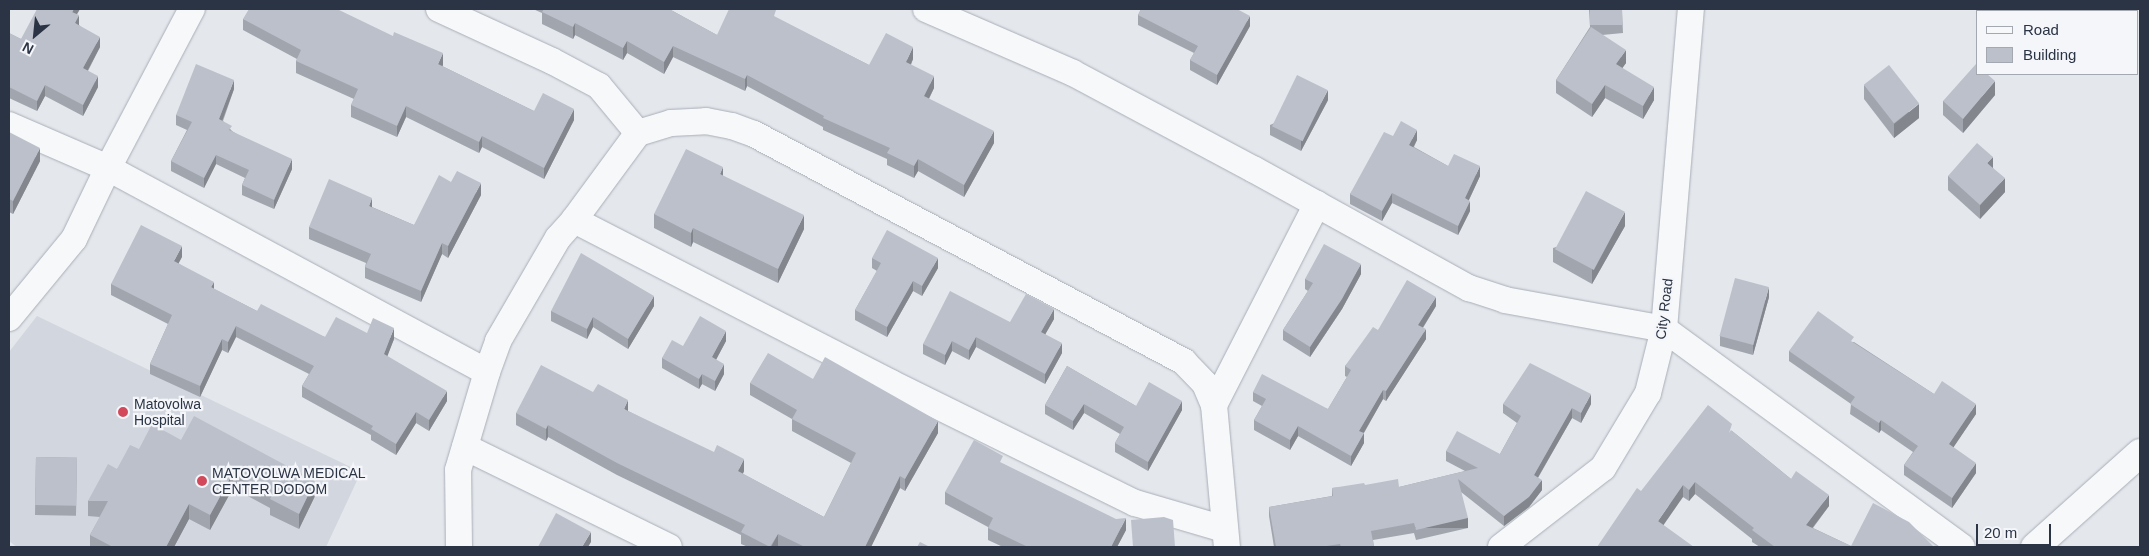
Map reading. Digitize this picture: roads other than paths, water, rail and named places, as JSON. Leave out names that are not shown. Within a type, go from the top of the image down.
[{"type":"street","points":[[9,318],[74,239],[108,168],[192,9]]},
{"type":"street","points":[[439,9],[552,61],[599,86],[638,133]]},
{"type":"street","points":[[926,9],[1073,72],[1469,288],[1489,296],[1664,329],[1962,547]]},
{"type":"street","name":"City Road","points":[[1501,547],[1603,468],[1648,393],[1664,329],[1691,9]]},
{"type":"street","points":[[459,547],[458,470],[498,341],[558,238],[574,220],[638,133],[671,123],[706,121],[732,126],[754,134],[1184,362],[1205,384],[1214,404],[1226,538],[1135,503],[891,383],[574,220]]},
{"type":"street","points":[[9,125],[108,168],[487,372]]},
{"type":"street","points":[[1214,404],[1317,204]]},
{"type":"street","points":[[465,447],[669,547]]},
{"type":"street","points":[[2035,547],[2140,453]]},
{"type":"place","name":"Matovolwa Hospital","points":[[123,412]]},
{"type":"place","name":"MATOVOLWA MEDICAL CENTER DODOM","points":[[202,481]]}]
